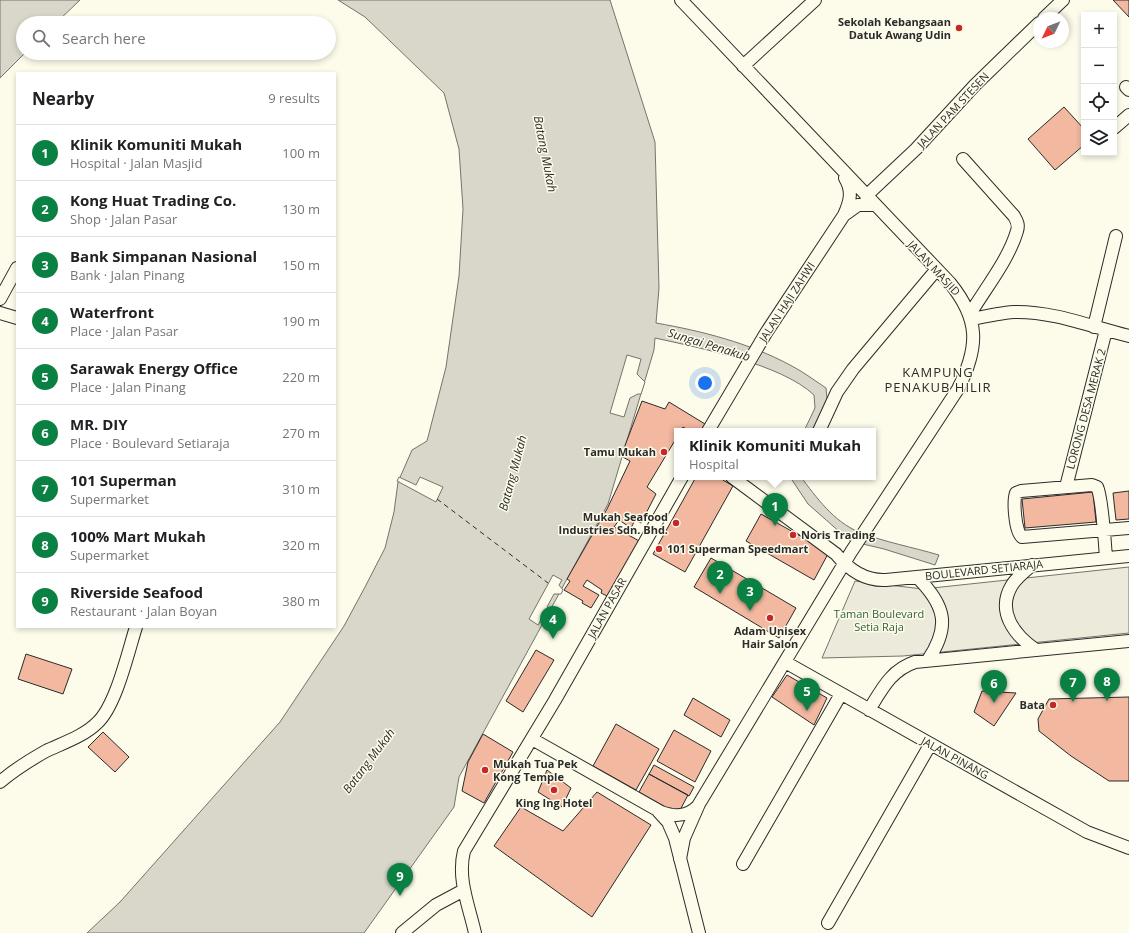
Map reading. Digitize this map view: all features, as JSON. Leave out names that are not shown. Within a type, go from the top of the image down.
[{"type":"street","name":"JALAN MASJID","points":[[680,859],[684,838],[699,804],[851,552],[950,402],[964,378],[971,355],[973,331],[971,316],[960,295],[681,0]]},
{"type":"street","points":[[743,66],[815,0]]},
{"type":"street","points":[[1050,12],[1063,0]]},
{"type":"street","name":"JALAN PAM STESEN","points":[[866,196],[916,149],[975,85],[1033,29]]},
{"type":"street","points":[[1117,125],[1129,115]]},
{"type":"street","points":[[963,159],[1018,222],[1018,230],[1008,253],[971,316]]},
{"type":"street","name":"JALAN HAJI ZAHWI","points":[[710,428],[766,333],[844,215],[848,206],[850,193],[847,181],[841,170]]},
{"type":"street","name":"JALAN HAJI ZAHWI","points":[[844,215],[858,205],[875,205]]},
{"type":"street","name":"LORONG DESA MERAK 2","points":[[1066,487],[1100,329],[1116,236]]},
{"type":"street","points":[[820,428],[837,392],[853,369],[937,269]]},
{"type":"street","points":[[0,299],[16,270]]},
{"type":"street","points":[[971,316],[1014,312],[1032,313],[1129,336]]},
{"type":"street","points":[[0,313],[16,318]]},
{"type":"street","name":"JALAN PASAR","points":[[476,933],[464,890],[461,863],[464,851],[532,739],[680,480]]},
{"type":"street","points":[[736,480],[836,554],[844,564]]},
{"type":"street","points":[[1106,558],[1103,531],[1099,492],[1097,487],[1092,485],[1021,491],[1016,493],[1014,498],[1017,531],[1020,536],[1024,538],[1103,531],[1129,528]]},
{"type":"street","name":"BOULEVARD SETIARAJA","points":[[844,564],[872,580],[1129,556]]},
{"type":"street","points":[[1032,565],[1013,584],[1008,594],[1006,604],[1010,625],[1024,642],[1036,650]]},
{"type":"street","points":[[917,577],[927,587],[938,603],[943,622],[940,640],[928,660]]},
{"type":"street","points":[[0,782],[14,770],[44,752],[89,730],[98,723],[106,713],[112,701],[136,628]]},
{"type":"street","points":[[869,710],[888,678],[897,670],[915,662],[1129,641]]},
{"type":"street","name":"JALAN PINANG","points":[[785,662],[1087,832],[1129,848]]},
{"type":"street","points":[[743,864],[841,694]]},
{"type":"street","points":[[532,739],[654,808],[668,814],[681,816],[690,812],[699,804]]},
{"type":"street","points":[[828,924],[930,744]]},
{"type":"street","points":[[654,808],[662,815],[672,830],[699,933]]},
{"type":"street","points":[[402,933],[436,905],[464,890]]},
{"type":"green space","name":"Taman Boulevard Setia Raja","points":[[1129,567],[1129,633],[903,656],[822,658],[855,581],[923,589]]},
{"type":"water","points":[[0,0],[80,0],[63,16],[16,16],[16,60],[18,60],[0,78]]},
{"type":"water","points":[[338,0],[610,0],[655,142],[659,288],[656,323],[708,334],[742,344],[774,357],[799,370],[826,388],[827,399],[815,428],[805,428],[815,408],[814,395],[800,384],[782,374],[739,359],[716,352],[655,338],[654,350],[608,504],[459,777],[454,807],[364,933],[87,933],[120,902],[280,722],[344,626],[365,587],[385,548],[394,512],[398,482],[412,450],[427,441],[446,367],[459,276],[463,209],[459,149],[444,93],[365,17]]},
{"type":"water","points":[[792,480],[803,480],[826,508],[850,528],[878,539],[939,555],[935,565],[884,549],[850,541],[808,504]]},
{"type":"pier","points":[[627,355],[641,359],[637,374],[645,382],[641,394],[630,398],[624,417],[610,413]]},
{"type":"pier","points":[[399,477],[416,485],[420,477],[443,487],[436,502],[397,481]]},
{"type":"pier","points":[[553,575],[562,580],[559,585],[563,590],[561,594],[554,594],[547,607],[552,610],[548,617],[542,618],[538,625],[529,619]]},
{"type":"building","points":[[1113,0],[1129,0],[1129,17]]},
{"type":"building","points":[[1064,107],[1081,126],[1081,148],[1055,170],[1028,139]]},
{"type":"building","points":[[642,401],[665,409],[669,402],[705,424],[703,428],[674,428],[674,442],[647,487],[656,494],[641,523],[635,520],[631,528],[619,520],[614,527],[641,542],[609,597],[601,593],[602,590],[587,580],[583,586],[599,595],[591,608],[582,603],[583,601],[564,590],[570,581],[567,579],[607,509],[630,461],[621,456]]},
{"type":"building","points":[[694,480],[723,480],[733,486],[685,572],[653,554]]},
{"type":"building","points":[[1129,491],[1129,519],[1116,520],[1113,493]]},
{"type":"building","points":[[1093,492],[1096,522],[1025,528],[1022,499]]},
{"type":"building","points":[[761,514],[829,552],[814,580],[746,541]]},
{"type":"building","points":[[711,558],[796,608],[779,638],[694,587]]},
{"type":"building","points":[[536,650],[554,660],[523,712],[506,701]]},
{"type":"building","points":[[26,654],[72,669],[63,694],[18,679]]},
{"type":"building","points":[[787,675],[827,698],[814,725],[772,697]]},
{"type":"building","points":[[982,691],[1016,693],[994,726],[974,712]]},
{"type":"building","points":[[1129,697],[1129,781],[1109,781],[1071,756],[1039,731],[1038,719],[1049,699]]},
{"type":"building","points":[[693,698],[730,720],[721,737],[684,715]]},
{"type":"building","points":[[616,724],[659,749],[636,790],[593,766]]},
{"type":"building","points":[[674,730],[711,751],[695,782],[657,761]]},
{"type":"building","points":[[103,732],[129,757],[115,772],[88,747]]},
{"type":"building","name":"Mukah Tua Pek Kong Temple","points":[[483,734],[513,752],[484,803],[462,791],[468,762]]},
{"type":"building","points":[[654,765],[694,787],[689,796],[649,774]]},
{"type":"building","name":"King Ing Hotel","points":[[547,770],[571,788],[562,807],[538,792]]},
{"type":"building","points":[[649,774],[688,795],[678,814],[639,792]]},
{"type":"building","points":[[597,792],[651,825],[592,917],[494,846],[521,807],[563,831]]},
{"type":"ferry route","points":[[437,499],[548,583]]},
{"type":"place","name":"Sekolah Kebangsaan Datuk Awang Udin","points":[[959,28]]},
{"type":"place","name":"Tamu Mukah","points":[[664,452]]},
{"type":"place","name":"Mukah Seafood Industries Sdn. Bhd.","points":[[676,523]]},
{"type":"place","name":"Klinik Komuniti Mukah","points":[[775,526]]},
{"type":"place","name":"Noris Trading","points":[[793,535]]},
{"type":"place","name":"101 Superman Speedmart","points":[[659,549]]},
{"type":"place","name":"Kong Huat Trading Co.","points":[[720,594]]},
{"type":"place","name":"Bank Simpanan Nasional","points":[[750,611]]},
{"type":"place","name":"Adam Unisex Hair Salon","points":[[770,618]]},
{"type":"place","name":"Waterfront","points":[[553,639]]},
{"type":"place","name":"100% Mart Mukah","points":[[1107,701]]},
{"type":"place","name":"101 Superman","points":[[1073,702]]},
{"type":"place","name":"MR. DIY","points":[[994,703]]},
{"type":"place","name":"Bata","points":[[1053,705]]},
{"type":"place","name":"Sarawak Energy Office","points":[[807,711]]},
{"type":"place","name":"Mukah Tua Pek Kong Temple","points":[[485,770]]},
{"type":"place","name":"King Ing Hotel","points":[[554,790]]},
{"type":"place","name":"Riverside Seafood","points":[[400,896]]},
{"type":"district","name":"KAMPUNG PENAKUB HILIR","points":[[938,380]]},
{"type":"water label","name":"Batang Mukah","points":[[545,154]]},
{"type":"water label","name":"Sungai Penakub","points":[[709,345]]},
{"type":"water label","name":"Batang Mukah","points":[[513,473]]},
{"type":"water label","name":"Batang Mukah","points":[[369,761]]}]
